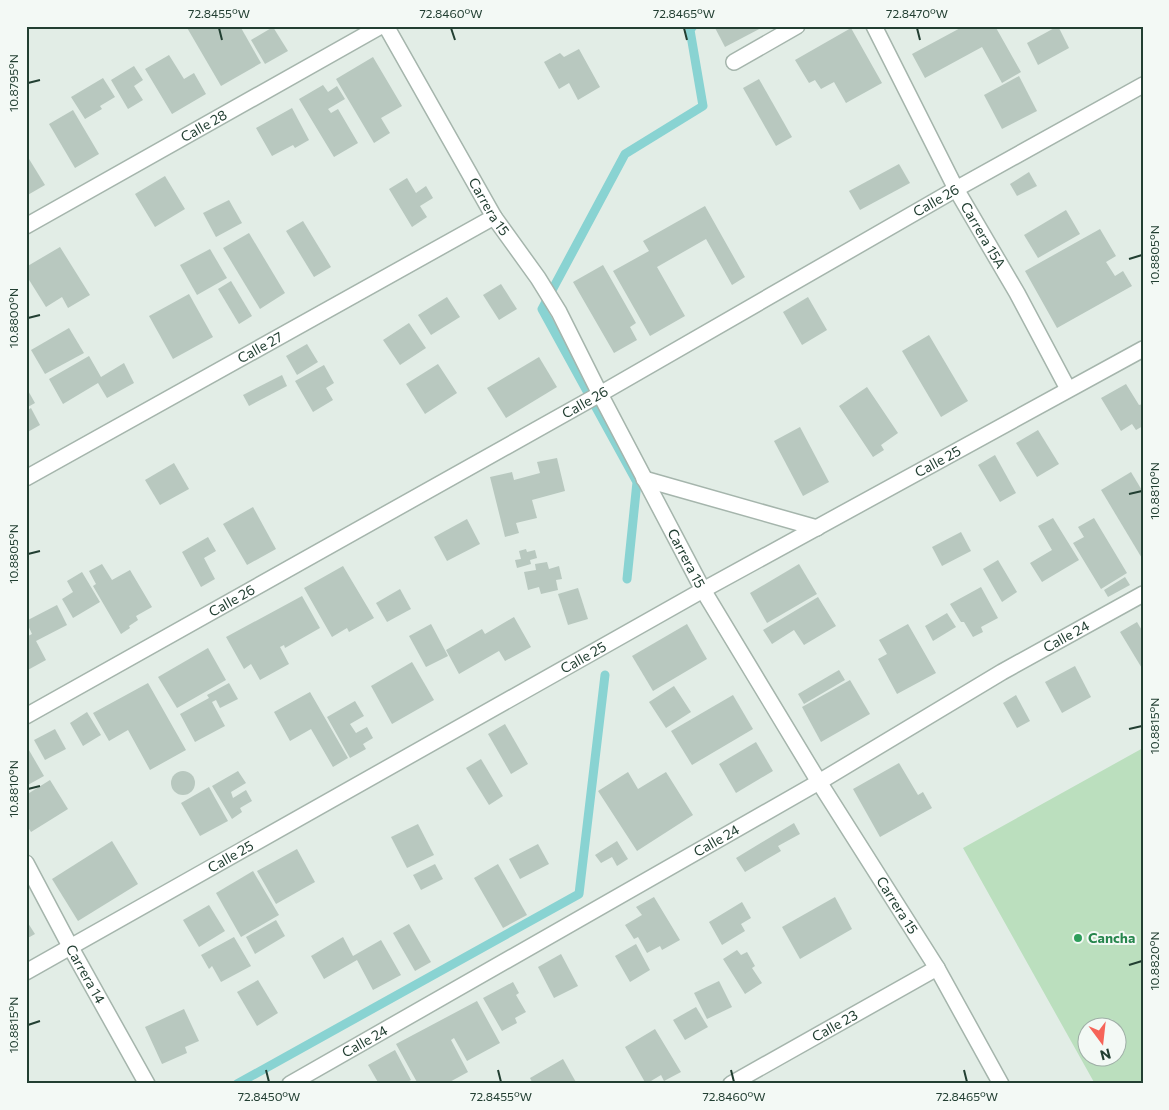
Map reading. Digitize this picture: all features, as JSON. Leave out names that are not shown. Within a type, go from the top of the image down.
[{"type":"street","name":"Calle 28","points":[[26,226],[381,26]]},
{"type":"street","name":"Carrera 15","points":[[386,26],[494,217],[538,278],[559,312],[703,590],[819,782],[938,968],[1001,1084]]},
{"type":"street","points":[[734,62],[797,26]]},
{"type":"street","name":"Carrera 15A","points":[[874,26],[956,189],[1017,293],[1068,389]]},
{"type":"street","name":"Calle 26","points":[[26,716],[600,394],[956,189],[1143,85]]},
{"type":"street","name":"Calle 27","points":[[26,478],[494,217]]},
{"type":"street","name":"Calle 25","points":[[26,972],[703,590],[1143,349]]},
{"type":"street","points":[[644,479],[817,528]]},
{"type":"street","name":"Calle 24","points":[[290,1084],[819,782],[1002,672],[1143,594]]},
{"type":"street","name":"Carrera 14","points":[[26,862],[71,948],[148,1084]]},
{"type":"street","name":"Calle 23","points":[[731,1084],[938,968]]},
{"type":"green space","name":"Cancha","points":[[1143,748],[1143,1084],[1095,1084],[1086,1068],[1126,1068],[1126,1018],[1076,1018],[1076,1050],[963,848]]},
{"type":"building","points":[[186,26],[240,26],[261,63],[221,86]]},
{"type":"building","points":[[714,26],[765,26],[725,47]]},
{"type":"building","points":[[964,26],[995,26],[1021,72],[1002,83],[982,47],[925,78],[912,54]]},
{"type":"building","points":[[1058,26],[1069,48],[1038,65],[1027,43]]},
{"type":"building","points":[[273,27],[288,51],[265,64],[251,40]]},
{"type":"building","points":[[851,28],[882,83],[846,103],[834,82],[821,89],[815,80],[809,83],[795,60]]},
{"type":"building","points":[[579,49],[600,87],[578,100],[569,83],[559,89],[544,62],[560,53],[564,57]]},
{"type":"building","points":[[169,55],[184,79],[194,73],[206,94],[172,114],[145,69]]},
{"type":"building","points":[[373,57],[402,106],[381,118],[390,133],[374,143],[336,79]]},
{"type":"building","points":[[134,66],[143,80],[134,86],[143,100],[128,109],[111,80]]},
{"type":"building","points":[[1019,76],[1037,111],[1002,129],[984,95]]},
{"type":"building","points":[[103,78],[115,97],[100,106],[102,109],[85,119],[71,97]]},
{"type":"building","points":[[759,79],[792,137],[776,146],[743,88]]},
{"type":"building","points":[[323,85],[328,92],[337,86],[345,99],[328,109],[331,113],[338,109],[358,143],[334,157],[299,99]]},
{"type":"building","points":[[292,108],[309,140],[295,148],[293,145],[272,156],[256,128]]},
{"type":"building","points":[[73,110],[99,154],[75,168],[49,124]]},
{"type":"building","points":[[26,154],[45,185],[26,196]]},
{"type":"building","points":[[899,164],[910,183],[860,210],[849,191]]},
{"type":"building","points":[[1029,172],[1037,186],[1017,196],[1010,184]]},
{"type":"building","points":[[165,176],[185,209],[155,227],[135,194]]},
{"type":"building","points":[[407,178],[416,193],[426,186],[433,198],[420,206],[427,217],[412,227],[389,189]]},
{"type":"building","points":[[229,200],[242,223],[216,237],[203,213]]},
{"type":"building","points":[[705,206],[745,277],[732,285],[706,239],[657,267],[685,316],[650,336],[613,271],[649,251],[643,241]]},
{"type":"building","points":[[1066,210],[1080,234],[1038,258],[1024,235]]},
{"type":"building","points":[[303,221],[331,267],[314,277],[286,231]]},
{"type":"building","points":[[1100,229],[1116,256],[1106,262],[1115,276],[1123,271],[1132,286],[1057,328],[1025,271]]},
{"type":"building","points":[[249,233],[285,293],[260,309],[223,248]]},
{"type":"building","points":[[60,247],[90,295],[68,308],[62,297],[46,307],[26,275],[26,267]]},
{"type":"building","points":[[210,249],[227,278],[197,295],[180,265]]},
{"type":"building","points":[[603,265],[636,323],[630,327],[637,340],[614,353],[573,282]]},
{"type":"building","points":[[231,281],[252,316],[239,324],[218,289]]},
{"type":"building","points":[[501,284],[517,309],[499,320],[483,295]]},
{"type":"building","points":[[189,294],[213,337],[173,359],[149,316]]},
{"type":"building","points":[[447,297],[460,317],[431,335],[418,315]]},
{"type":"building","points":[[808,297],[827,330],[802,345],[783,312]]},
{"type":"building","points":[[409,323],[426,348],[400,365],[383,340]]},
{"type":"building","points":[[69,328],[84,353],[45,374],[31,350]]},
{"type":"building","points":[[929,335],[968,401],[941,417],[902,351]]},
{"type":"building","points":[[307,344],[318,362],[297,375],[286,356]]},
{"type":"building","points":[[89,356],[101,377],[124,363],[134,383],[107,398],[98,383],[63,404],[49,379]]},
{"type":"building","points":[[539,357],[557,387],[506,418],[487,388]]},
{"type":"building","points":[[438,364],[457,393],[425,414],[406,384]]},
{"type":"building","points":[[324,365],[334,383],[326,388],[333,400],[313,412],[295,381]]},
{"type":"building","points":[[282,375],[287,386],[249,406],[243,395]]},
{"type":"building","points":[[1126,384],[1139,405],[1143,404],[1143,426],[1136,430],[1132,424],[1121,431],[1101,398]]},
{"type":"building","points":[[26,387],[35,403],[26,408]]},
{"type":"building","points":[[867,387],[898,433],[881,445],[884,450],[873,457],[839,406]]},
{"type":"building","points":[[31,408],[40,425],[26,433],[26,411]]},
{"type":"building","points":[[800,427],[829,482],[803,496],[774,441]]},
{"type":"building","points":[[1038,430],[1059,464],[1037,477],[1016,443]]},
{"type":"building","points":[[995,455],[1016,493],[1000,502],[978,465]]},
{"type":"building","points":[[557,458],[565,491],[532,500],[537,518],[516,523],[519,533],[505,537],[490,477],[512,472],[514,480],[540,473],[537,462]]},
{"type":"building","points":[[174,463],[189,489],[160,505],[145,480]]},
{"type":"building","points":[[1131,472],[1143,492],[1143,560],[1101,490]]},
{"type":"building","points":[[253,507],[276,549],[247,565],[223,524]]},
{"type":"building","points":[[1053,518],[1079,560],[1042,582],[1030,563],[1052,550],[1038,526]]},
{"type":"building","points":[[1094,518],[1127,573],[1101,589],[1073,543],[1084,537],[1078,527]]},
{"type":"building","points":[[467,519],[480,544],[447,561],[434,537]]},
{"type":"building","points":[[961,532],[971,551],[942,566],[932,547]]},
{"type":"building","points":[[208,537],[216,551],[204,558],[215,579],[201,587],[182,552]]},
{"type":"building","points":[[526,549],[527,552],[535,550],[537,558],[530,560],[531,564],[517,568],[515,560],[521,559],[519,551]]},
{"type":"building","points":[[998,560],[1017,592],[1002,602],[983,569]]},
{"type":"building","points":[[547,562],[549,569],[559,566],[562,579],[556,580],[558,590],[541,594],[539,587],[528,590],[524,572],[536,570],[535,564]]},
{"type":"building","points":[[102,564],[112,580],[130,570],[152,607],[136,616],[138,620],[121,634],[93,586],[96,584],[89,571]]},
{"type":"building","points":[[799,564],[817,594],[767,623],[750,593]]},
{"type":"building","points":[[343,566],[374,618],[349,632],[347,628],[332,637],[304,588]]},
{"type":"building","points":[[82,572],[100,602],[73,618],[62,599],[73,592],[67,581]]},
{"type":"building","points":[[1125,577],[1130,585],[1108,597],[1104,590]]},
{"type":"building","points":[[981,587],[998,618],[981,627],[983,632],[973,637],[950,604]]},
{"type":"building","points":[[578,588],[588,619],[568,625],[558,594]]},
{"type":"building","points":[[400,589],[411,609],[387,622],[376,603]]},
{"type":"building","points":[[302,596],[320,628],[285,648],[284,645],[280,647],[289,664],[260,680],[251,664],[244,669],[226,637]]},
{"type":"building","points":[[818,597],[836,626],[804,645],[794,630],[772,644],[763,630]]},
{"type":"building","points":[[57,605],[67,625],[36,641],[46,660],[26,671],[26,637],[32,634],[26,621]]},
{"type":"building","points":[[947,613],[956,627],[933,641],[925,626]]},
{"type":"building","points":[[514,617],[531,647],[505,661],[499,651],[459,674],[446,650],[482,629],[485,634]]},
{"type":"building","points":[[1137,622],[1143,632],[1143,670],[1120,632]]},
{"type":"building","points":[[431,624],[448,656],[426,667],[409,636]]},
{"type":"building","points":[[687,624],[707,659],[653,691],[632,656]]},
{"type":"building","points":[[908,624],[936,673],[897,694],[878,659],[887,654],[879,640]]},
{"type":"building","points":[[208,648],[226,680],[177,708],[158,677]]},
{"type":"building","points":[[412,662],[434,700],[392,724],[371,686]]},
{"type":"building","points":[[1075,666],[1091,697],[1062,713],[1045,682]]},
{"type":"building","points":[[839,670],[845,680],[804,704],[798,694]]},
{"type":"building","points":[[850,680],[870,714],[821,742],[802,707]]},
{"type":"building","points":[[148,683],[186,750],[150,770],[128,730],[109,741],[93,713]]},
{"type":"building","points":[[229,683],[238,699],[220,708],[216,700],[212,702],[225,726],[195,742],[180,714],[209,698],[207,695]]},
{"type":"building","points":[[674,686],[691,712],[666,728],[649,702]]},
{"type":"building","points":[[310,692],[348,758],[333,767],[311,729],[290,741],[274,712]]},
{"type":"building","points":[[733,695],[753,729],[692,765],[671,731]]},
{"type":"building","points":[[1016,695],[1030,721],[1017,728],[1003,703]]},
{"type":"building","points":[[355,701],[364,716],[350,724],[356,733],[367,727],[373,738],[363,744],[366,749],[350,758],[327,717]]},
{"type":"building","points":[[87,712],[101,735],[83,746],[70,723]]},
{"type":"building","points":[[505,724],[528,764],[511,774],[488,734]]},
{"type":"building","points":[[55,729],[66,749],[45,760],[34,740]]},
{"type":"building","points":[[756,742],[773,771],[736,793],[719,764]]},
{"type":"building","points":[[26,745],[44,776],[26,786]]},
{"type":"building","points":[[481,759],[503,796],[489,805],[466,768]]},
{"type":"building","points":[[899,763],[918,795],[923,792],[932,808],[880,837],[853,789]]},
{"type":"building","points":[[183,771],[192,774],[195,783],[192,792],[183,795],[174,792],[171,783],[174,774]]},
{"type":"building","points":[[238,771],[246,783],[231,792],[233,798],[246,790],[252,801],[240,808],[242,812],[232,819],[212,786]]},
{"type":"building","points":[[628,772],[638,789],[666,772],[693,815],[637,851],[598,791]]},
{"type":"building","points":[[50,780],[68,809],[31,832],[26,824],[26,795]]},
{"type":"building","points":[[209,787],[228,821],[200,836],[181,803]]},
{"type":"building","points":[[794,823],[800,834],[778,846],[781,851],[745,872],[736,858]]},
{"type":"building","points":[[418,824],[434,855],[407,868],[391,837]]},
{"type":"building","points":[[112,841],[138,884],[78,921],[52,879]]},
{"type":"building","points":[[617,841],[628,859],[617,866],[612,857],[601,863],[595,855]]},
{"type":"building","points":[[538,844],[549,864],[520,879],[509,859]]},
{"type":"building","points":[[297,849],[315,882],[276,904],[257,871]]},
{"type":"building","points":[[435,864],[443,879],[421,890],[413,875]]},
{"type":"building","points":[[498,864],[527,915],[503,928],[474,878]]},
{"type":"building","points":[[253,871],[279,915],[241,937],[216,893]]},
{"type":"building","points":[[654,897],[680,940],[662,950],[660,946],[647,953],[638,937],[634,939],[625,925],[642,915],[636,907]]},
{"type":"building","points":[[835,897],[852,929],[800,959],[782,927]]},
{"type":"building","points":[[742,902],[751,918],[741,924],[745,931],[722,945],[709,922]]},
{"type":"building","points":[[209,905],[225,931],[199,947],[183,920]]},
{"type":"building","points":[[26,920],[35,934],[26,939]]},
{"type":"building","points":[[276,920],[285,936],[255,954],[246,937]]},
{"type":"building","points":[[409,924],[431,962],[415,971],[393,933]]},
{"type":"building","points":[[234,937],[251,966],[221,982],[212,966],[209,969],[201,955]]},
{"type":"building","points":[[343,937],[353,956],[381,940],[401,975],[373,990],[357,960],[324,979],[311,956]]},
{"type":"building","points":[[636,944],[650,970],[630,982],[615,956]]},
{"type":"building","points":[[737,950],[741,955],[747,952],[755,966],[752,968],[762,983],[745,994],[723,959]]},
{"type":"building","points":[[561,954],[578,986],[554,998],[538,967]]},
{"type":"building","points":[[258,980],[278,1013],[257,1026],[237,992]]},
{"type":"building","points":[[719,981],[732,1007],[707,1019],[694,993]]},
{"type":"building","points":[[513,982],[519,993],[516,995],[526,1012],[515,1018],[517,1023],[502,1031],[483,998]]},
{"type":"building","points":[[477,1001],[500,1043],[467,1061],[454,1038],[451,1040],[468,1072],[446,1084],[418,1084],[396,1044]]},
{"type":"building","points":[[696,1007],[708,1027],[685,1040],[673,1020]]},
{"type":"building","points":[[184,1009],[199,1041],[185,1047],[187,1053],[162,1064],[145,1027]]},
{"type":"building","points":[[655,1029],[681,1072],[664,1081],[661,1075],[646,1084],[625,1047]]},
{"type":"building","points":[[395,1050],[411,1080],[404,1084],[379,1084],[368,1065]]},
{"type":"building","points":[[563,1059],[577,1084],[533,1084],[530,1078]]},
{"type":"waterway","points":[[627,579],[637,482],[542,309],[625,154],[703,106],[690,30],[693,26]]},
{"type":"waterway","points":[[237,1084],[579,894],[605,675]]},
{"type":"place","name":"Cancha","points":[[1078,938]]}]
